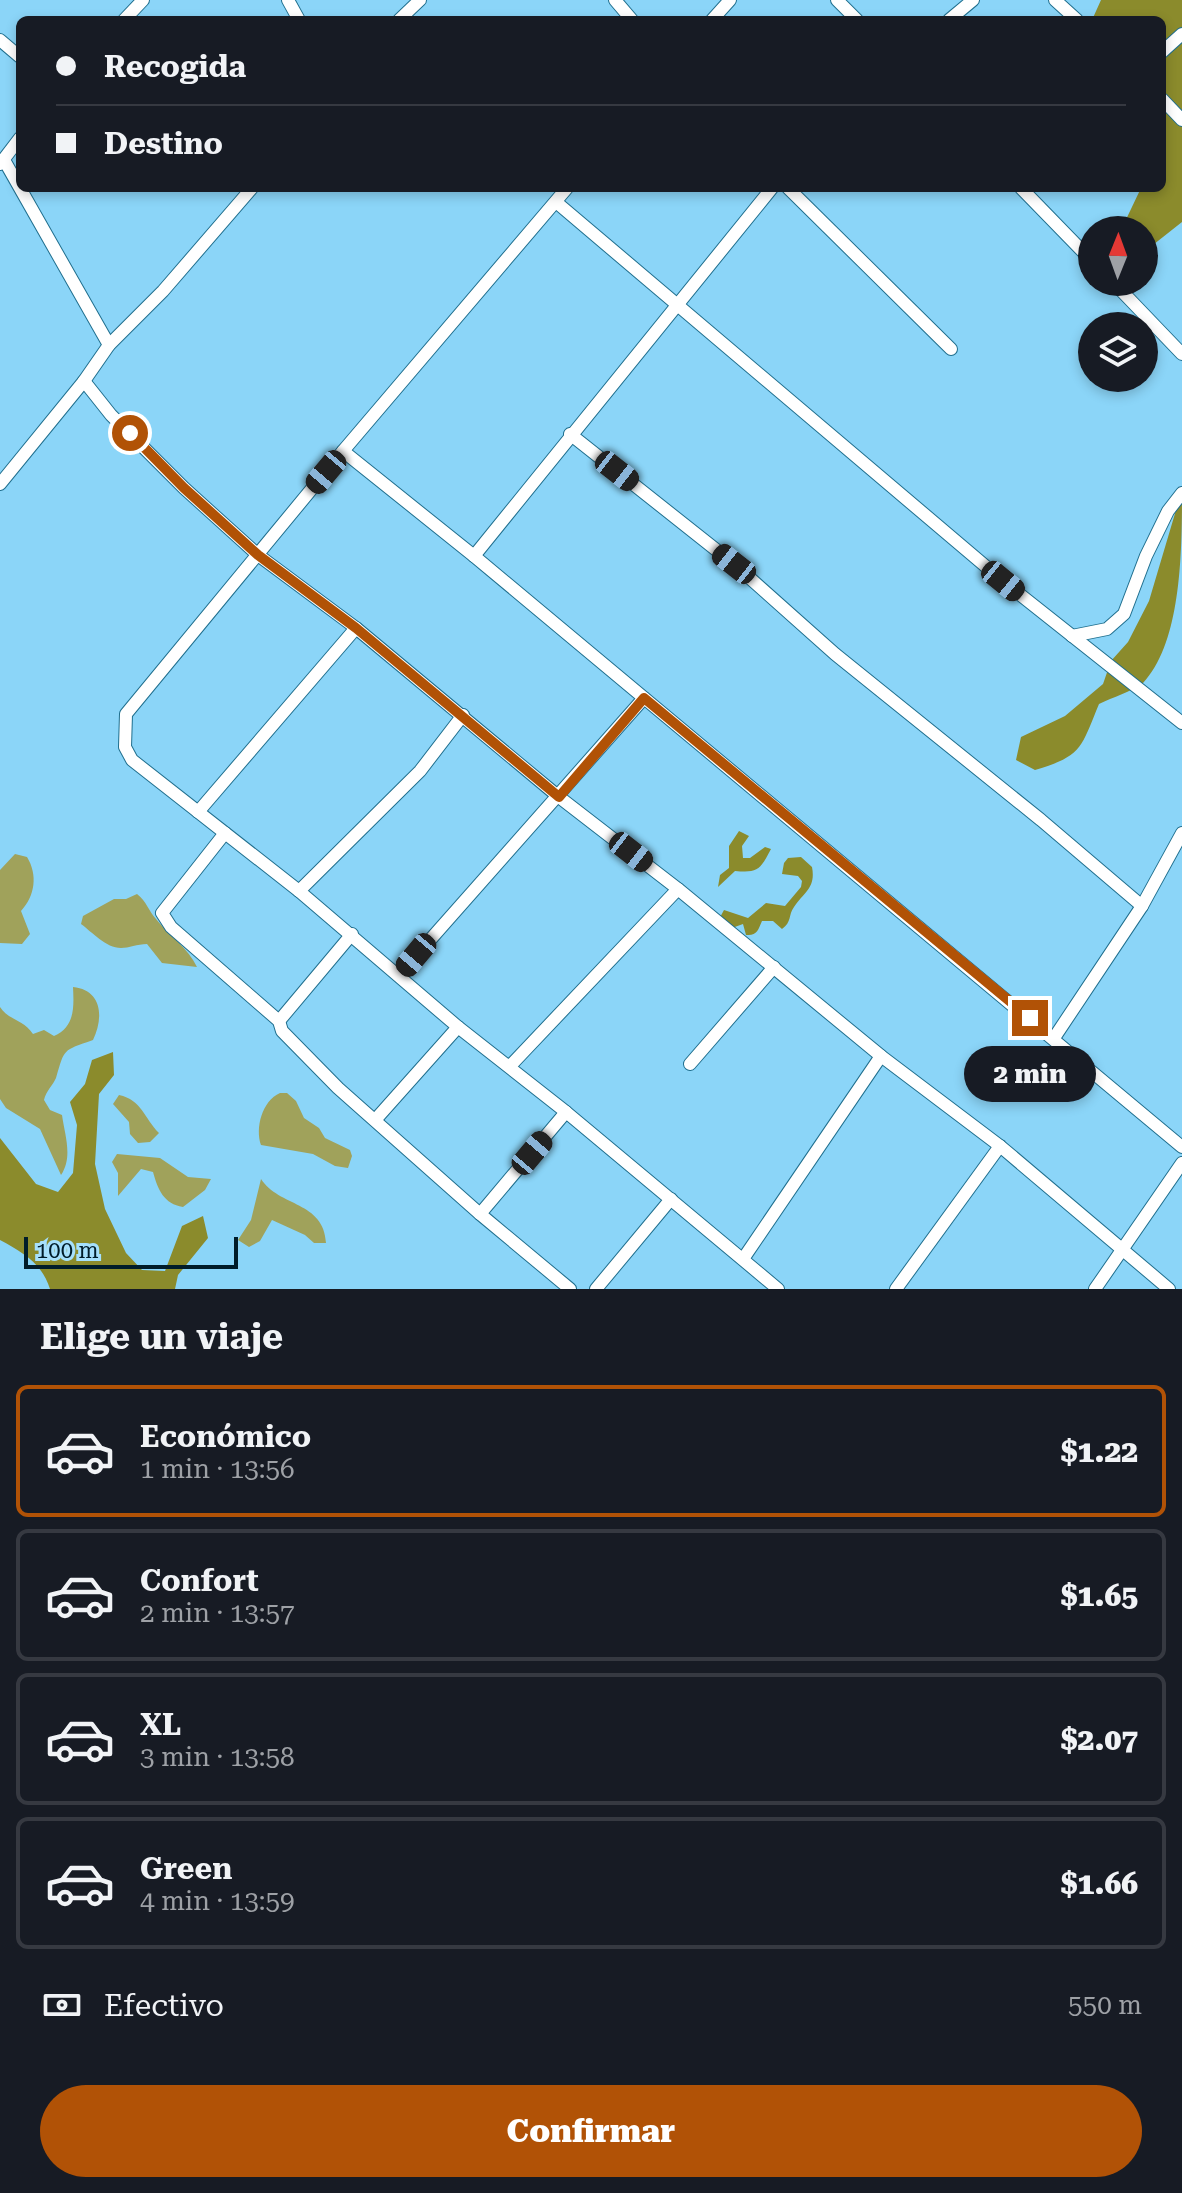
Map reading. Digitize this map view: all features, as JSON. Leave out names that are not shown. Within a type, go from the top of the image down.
[{"type":"street","points":[[128,16],[143,0]]},
{"type":"street","points":[[403,16],[420,0]]},
{"type":"street","points":[[615,0],[629,16]]},
{"type":"street","points":[[716,16],[730,0]]},
{"type":"street","points":[[837,0],[853,16]]},
{"type":"street","points":[[954,16],[973,0]]},
{"type":"street","points":[[1055,0],[1073,16]]},
{"type":"street","points":[[1166,48],[1182,34]]},
{"type":"street","points":[[0,40],[16,54]]},
{"type":"street","points":[[1166,103],[1182,120]]},
{"type":"street","points":[[16,143],[2,162],[16,186]]},
{"type":"street","points":[[20,192],[109,345]]},
{"type":"street","points":[[0,484],[84,381],[109,345],[163,291],[249,192]]},
{"type":"street","points":[[564,192],[343,451],[126,714],[125,747],[132,760],[352,934],[458,1027],[510,1066],[778,1289]]},
{"type":"street","points":[[474,556],[769,192]]},
{"type":"street","points":[[792,192],[951,349]]},
{"type":"street","points":[[1025,192],[1078,247]]},
{"type":"street","points":[[556,202],[677,307],[1072,636],[1182,723]]},
{"type":"street","points":[[1126,296],[1182,354]]},
{"type":"street","points":[[84,381],[111,415],[184,488],[258,555],[356,628],[559,797],[678,889],[881,1056],[1000,1146],[1169,1289]]},
{"type":"street","points":[[570,434],[734,564],[835,654],[1142,906]]},
{"type":"street","points":[[343,451],[474,556],[1182,1147]]},
{"type":"street","points":[[1072,636],[1107,629],[1124,614],[1146,556],[1168,511],[1182,493]]},
{"type":"street","points":[[198,812],[356,628]]},
{"type":"street","points":[[399,975],[644,698]]},
{"type":"street","points":[[299,891],[420,771],[463,715]]},
{"type":"street","points":[[225,833],[162,913],[171,927],[279,1021],[291,1041],[338,1088],[570,1289]]},
{"type":"street","points":[[1054,1038],[1142,906],[1182,833]]},
{"type":"street","points":[[510,1066],[678,889]]},
{"type":"street","points":[[279,1021],[352,934]]},
{"type":"street","points":[[690,1064],[774,967]]},
{"type":"street","points":[[376,1119],[458,1027]]},
{"type":"street","points":[[743,1259],[881,1056]]},
{"type":"street","points":[[480,1214],[566,1112]]},
{"type":"street","points":[[896,1289],[1000,1146]]},
{"type":"street","points":[[1095,1289],[1182,1163]]},
{"type":"street","points":[[596,1289],[671,1199]]},
{"type":"green space","points":[[15,854],[27,857],[34,878],[29,899],[21,911],[30,934],[22,944],[0,943],[0,870]]},
{"type":"green space","points":[[137,894],[197,967],[162,963],[147,944],[115,947],[81,924],[83,916],[114,899],[126,899]]},
{"type":"green space","points":[[73,987],[83,989],[95,999],[99,1022],[93,1040],[66,1052],[44,1100],[50,1110],[62,1115],[67,1161],[61,1175],[40,1129],[6,1108],[0,1099],[0,1007],[33,1034],[44,1030],[54,1036],[70,1022]]},
{"type":"green space","points":[[280,1093],[287,1093],[296,1101],[304,1118],[319,1128],[325,1138],[350,1150],[352,1156],[348,1168],[335,1166],[313,1154],[261,1145],[259,1131],[264,1108]]},
{"type":"green space","points":[[119,1095],[138,1105],[159,1133],[150,1142],[138,1143],[130,1134],[129,1122],[113,1104]]},
{"type":"green space","points":[[117,1154],[160,1158],[188,1177],[211,1179],[205,1190],[183,1207],[171,1203],[163,1195],[153,1172],[141,1169],[118,1196],[118,1173],[112,1162]]},
{"type":"green space","points":[[261,1179],[278,1195],[318,1219],[326,1243],[314,1243],[305,1235],[272,1220],[260,1241],[249,1247],[238,1240],[251,1220]]},
{"type":"shaded area","points":[[1101,0],[1182,0],[1182,222],[1158,241],[1158,216],[1128,216],[1139,192],[1166,192],[1166,16],[1094,16]]},
{"type":"shaded area","points":[[1182,490],[1177,593],[1166,644],[1156,665],[1143,683],[1099,704],[1083,740],[1072,754],[1035,770],[1016,760],[1021,737],[1065,716],[1103,684],[1111,661],[1128,642],[1149,601]]},
{"type":"shaded area","points":[[739,831],[749,836],[742,846],[743,858],[750,858],[765,847],[771,849],[758,869],[735,871],[718,887],[720,875],[729,868],[729,846]]},
{"type":"shaded area","points":[[801,857],[812,867],[812,880],[782,929],[773,921],[762,921],[755,933],[746,935],[743,924],[732,928],[718,921],[724,910],[748,918],[766,903],[785,906],[801,887],[802,881],[798,876],[782,874],[784,863],[788,858]]},
{"type":"shaded area","points":[[113,1052],[114,1075],[99,1094],[95,1164],[105,1209],[126,1253],[142,1270],[165,1271],[182,1226],[203,1216],[208,1238],[178,1275],[175,1289],[50,1289],[36,1265],[0,1240],[0,1138],[36,1184],[58,1192],[73,1173],[77,1125],[70,1102],[85,1084],[92,1060]]},
{"type":"route","points":[[130,433],[184,488],[258,555],[356,628],[559,797],[644,698],[1030,1018]]}]
